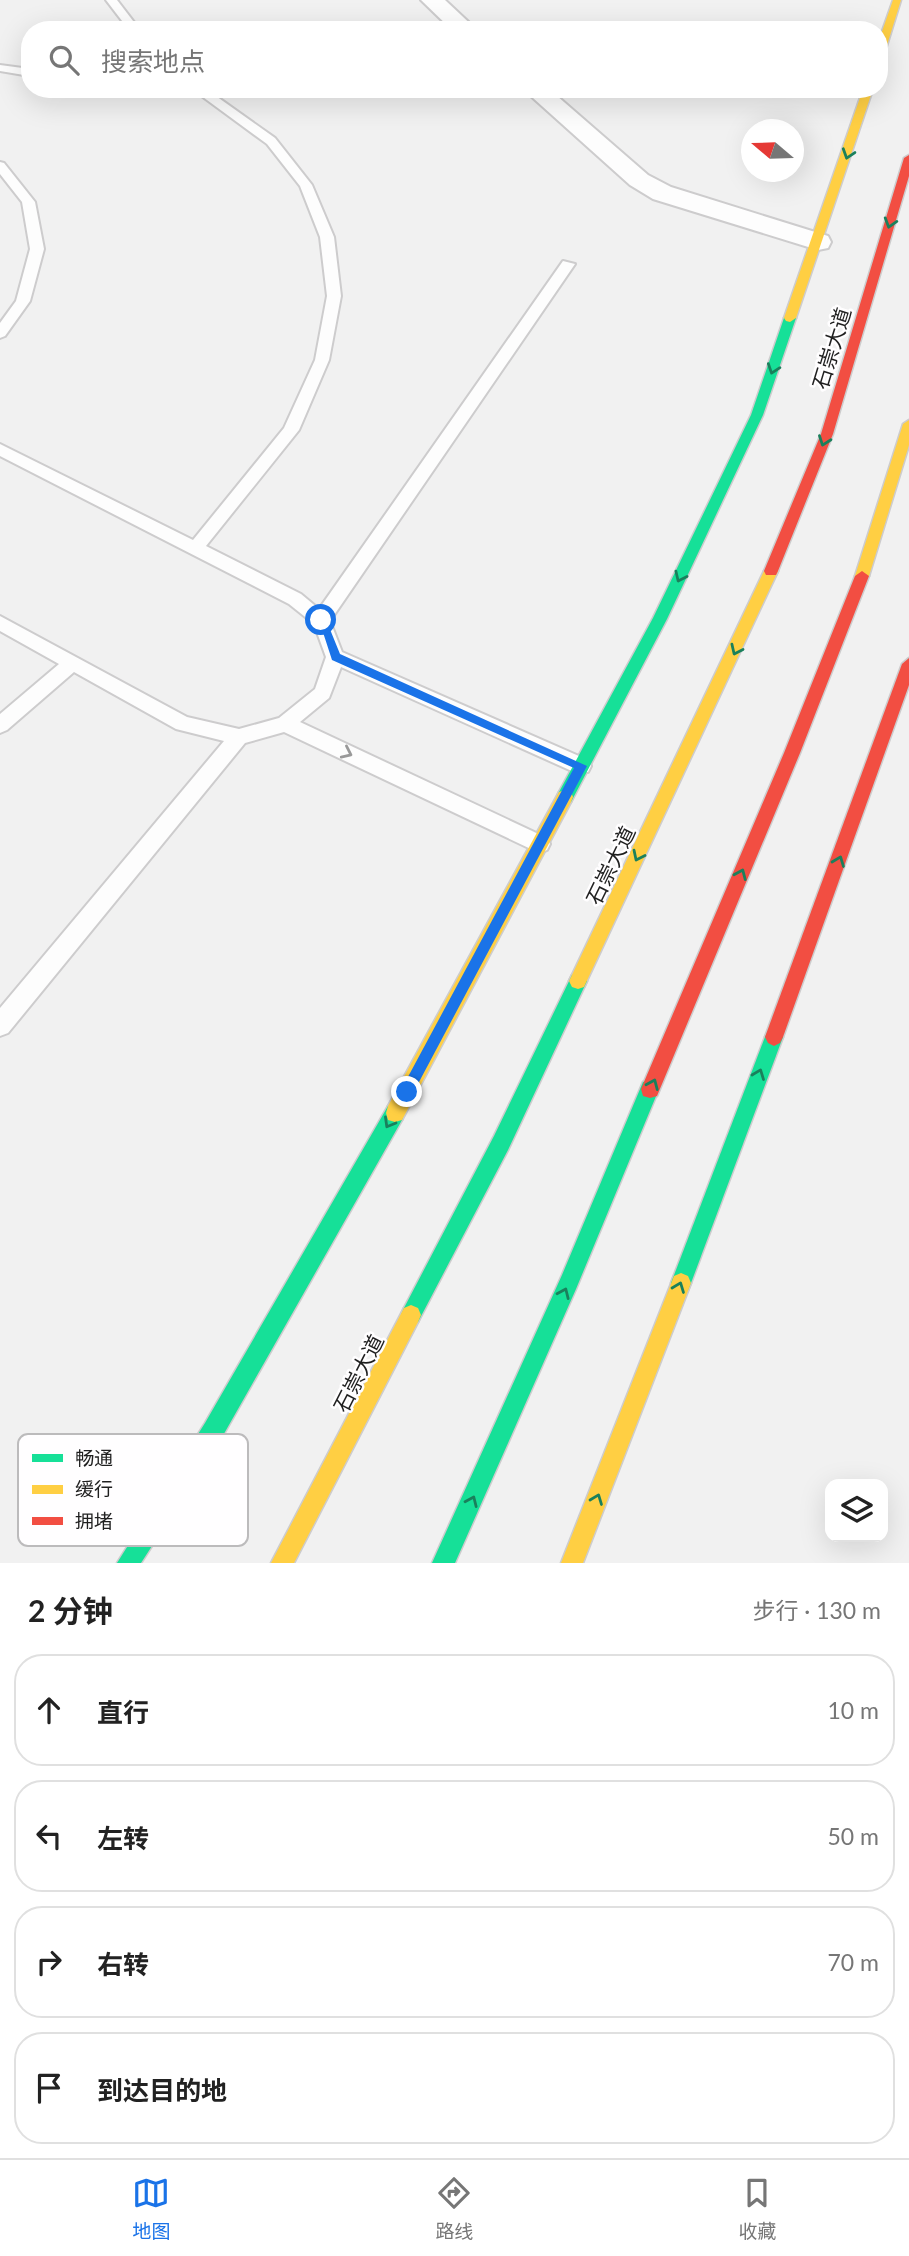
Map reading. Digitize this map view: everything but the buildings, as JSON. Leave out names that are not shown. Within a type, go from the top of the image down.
[{"type":"main road","points":[[888,28],[897,0]]},
{"type":"main road","points":[[209,1434],[407,1092],[660,619],[757,415],[865,98]]},
{"type":"main road","name":"石崇大道","points":[[282,1563],[500,1143],[786,539],[827,434],[909,158]]},
{"type":"main road","points":[[443,1563],[569,1282],[792,753],[866,565],[909,424]]},
{"type":"main road","points":[[572,1563],[729,1155],[863,796],[909,664]]},
{"type":"main road","points":[[128,1563],[139,1546]]},
{"type":"street","points":[[432,0],[456,21]]},
{"type":"street","points":[[545,98],[639,180],[662,193],[818,242]]},
{"type":"lane","points":[[111,0],[128,21]]},
{"type":"lane","points":[[0,68],[21,72]]},
{"type":"lane","points":[[196,547],[291,430],[322,360],[334,296],[327,237],[306,185],[271,141],[211,98]]},
{"type":"lane","points":[[0,166],[28,202],[37,249],[23,301],[0,333]]},
{"type":"lane","points":[[321,620],[568,264]]},
{"type":"lane","points":[[0,449],[295,599],[321,620],[335,657],[323,693],[285,724],[239,737],[183,724],[0,623]]},
{"type":"lane","points":[[335,657],[581,766]]},
{"type":"lane","points":[[0,725],[72,663]]},
{"type":"lane","points":[[285,724],[540,844]]},
{"type":"lane","points":[[0,1025],[239,737]]},
{"type":"traffic: fast","points":[[565,797],[660,619],[757,415],[790,318]]},
{"type":"traffic: fast","points":[[411,1315],[501,1143],[578,981]]},
{"type":"traffic: fast","points":[[681,1283],[774,1037]]},
{"type":"traffic: fast","points":[[443,1563],[569,1282],[650,1089]]},
{"type":"traffic: fast","points":[[211,1434],[395,1113]]},
{"type":"traffic: fast","points":[[128,1563],[139,1546]]},
{"type":"traffic: slow","points":[[888,28],[897,0]]},
{"type":"traffic: slow","points":[[790,318],[865,98]]},
{"type":"traffic: slow","points":[[862,576],[909,424]]},
{"type":"traffic: slow","points":[[578,981],[771,571]]},
{"type":"traffic: slow","points":[[395,1113],[565,797]]},
{"type":"traffic: slow","points":[[572,1563],[681,1283]]},
{"type":"traffic: slow","points":[[282,1563],[411,1315]]},
{"type":"traffic: jam","points":[[771,571],[827,434],[909,158]]},
{"type":"traffic: jam","points":[[650,1089],[792,753],[862,576]]},
{"type":"traffic: jam","points":[[774,1037],[909,664]]},
{"type":"route","points":[[321,620],[335,657],[581,766],[407,1092]]}]
